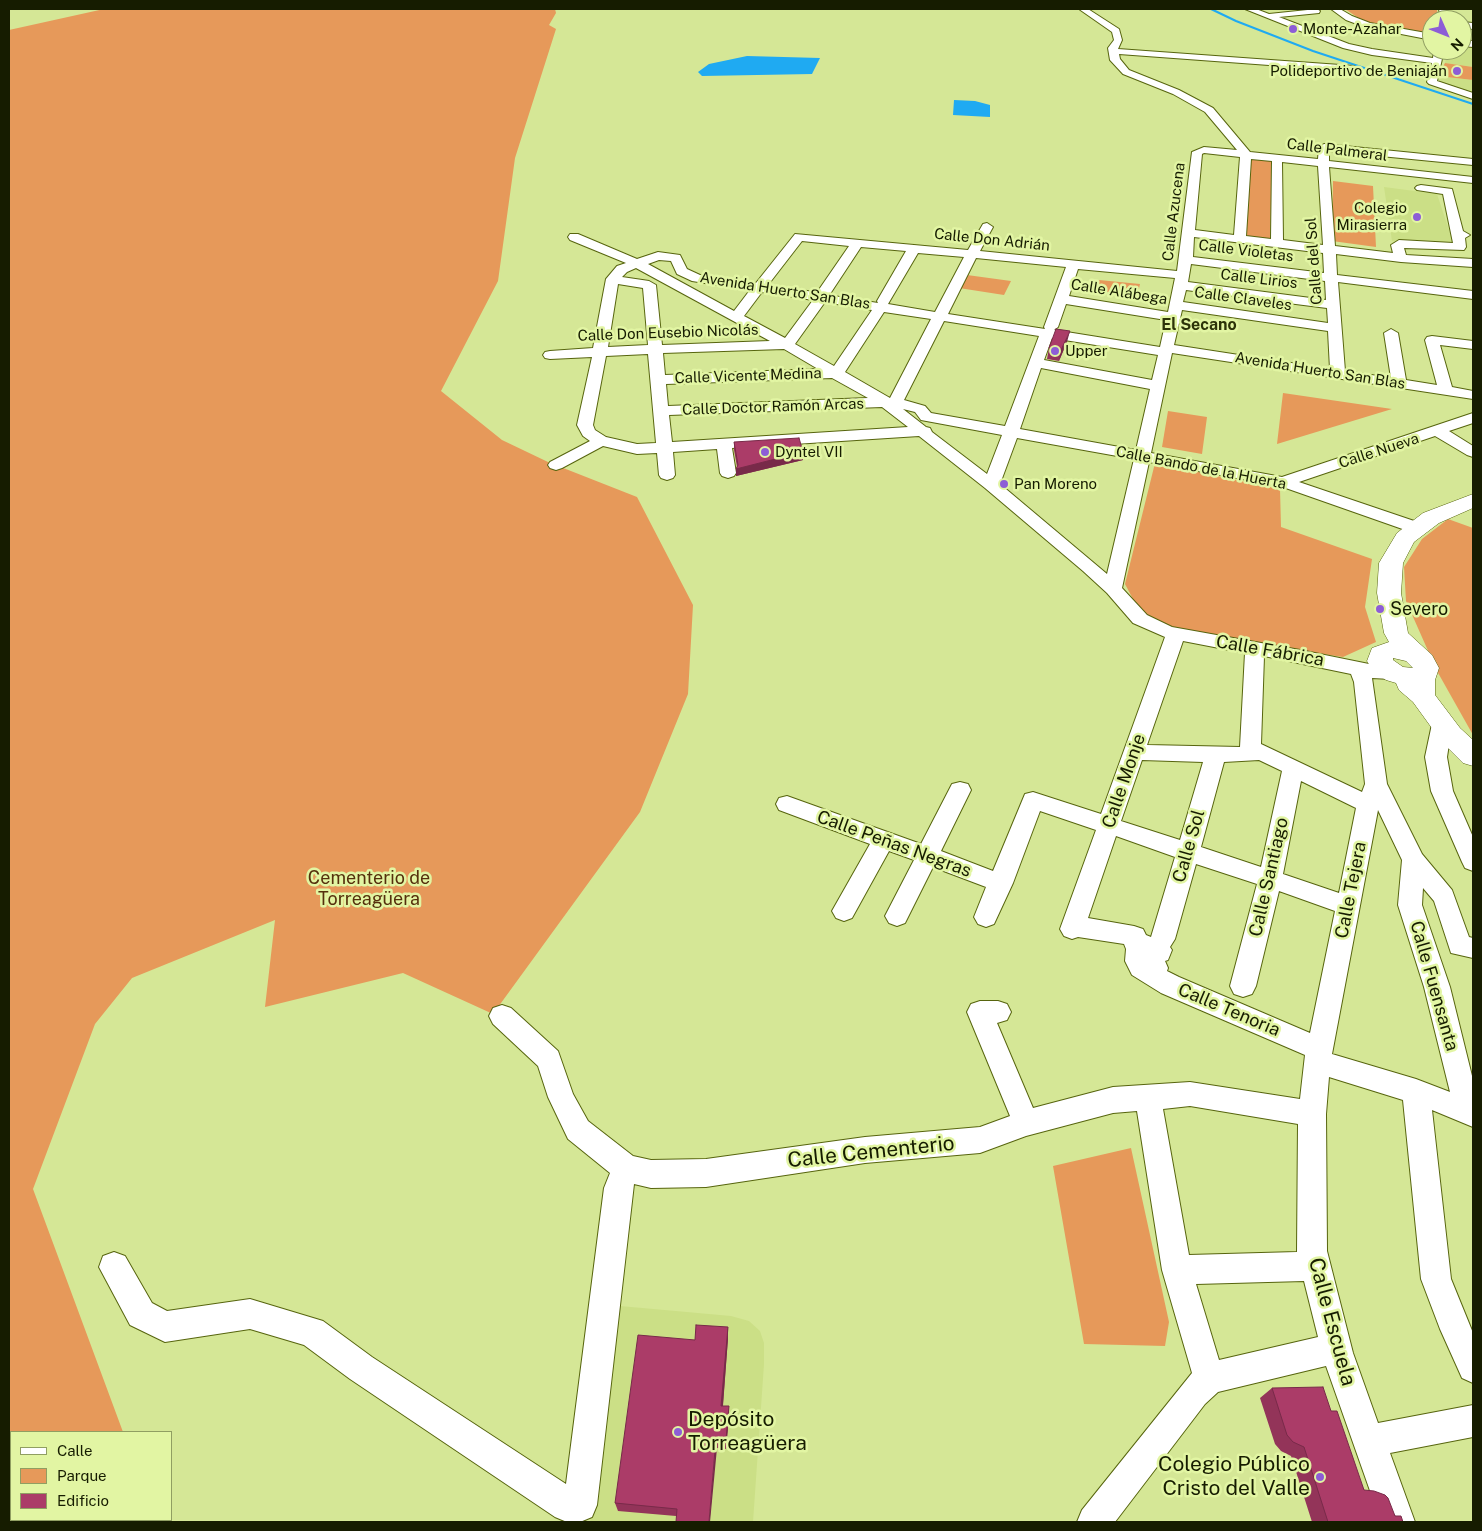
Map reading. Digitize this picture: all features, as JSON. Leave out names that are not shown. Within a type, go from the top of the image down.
[{"type":"main road","points":[[1382,660],[1391,563],[1404,538],[1431,518],[1473,500]]},
{"type":"main road","points":[[1382,660],[1401,650],[1420,675],[1442,724],[1473,756]]},
{"type":"main road","points":[[1382,660],[1420,675]]},
{"type":"street","points":[[1083,9],[1116,31],[1118,40],[1113,48],[1115,60],[1126,72],[1176,92],[1209,110],[1246,154],[1240,239]]},
{"type":"street","points":[[1249,9],[1346,46],[1422,58]]},
{"type":"street","points":[[1286,9],[1296,13]]},
{"type":"street","points":[[1336,9],[1349,18],[1384,30],[1422,36]]},
{"type":"street","points":[[1436,9],[1443,9]]},
{"type":"street","points":[[1267,16],[1316,11]]},
{"type":"street","points":[[1331,20],[1349,18]]},
{"type":"street","points":[[1287,25],[1314,22]]},
{"type":"street","points":[[1310,33],[1333,30]]},
{"type":"street","points":[[1375,42],[1395,55]]},
{"type":"street","points":[[1114,51],[1351,68]]},
{"type":"street","points":[[1437,60],[1432,81],[1473,96]]},
{"type":"street","name":"Calle del Sol","points":[[1338,374],[1330,250],[1329,178],[1323,163],[1324,147],[1383,153]]},
{"type":"street","name":"Calle Palmeral","points":[[1197,152],[1204,150],[1246,154],[1473,180]]},
{"type":"street","name":"Calle Azucena","points":[[1113,589],[1183,273],[1197,152]]},
{"type":"street","points":[[1387,184],[1383,153],[1473,162]]},
{"type":"street","points":[[1277,158],[1277,243]]},
{"type":"street","points":[[1400,258],[1397,245],[1399,244],[1460,247],[1452,191],[1444,177],[1438,159]]},
{"type":"street","points":[[1413,187],[1452,191]]},
{"type":"street","points":[[574,237],[638,264],[890,402],[987,227]]},
{"type":"street","points":[[1189,233],[1380,256],[1473,263]]},
{"type":"street","points":[[1458,235],[1473,236]]},
{"type":"street","name":"Calle Don Adrián","points":[[763,285],[799,238],[1183,273]]},
{"type":"street","points":[[787,345],[857,244]]},
{"type":"street","points":[[837,373],[882,304],[914,249]]},
{"type":"street","name":"Avenida Huerto San Blas","points":[[638,264],[658,256],[676,258],[682,271],[697,278],[763,285],[1473,395]]},
{"type":"street","points":[[1380,256],[1393,285]]},
{"type":"street","points":[[638,264],[622,269],[612,279],[600,351],[584,425],[590,433],[601,441],[637,449],[925,432]]},
{"type":"street","points":[[990,485],[1073,264]]},
{"type":"street","name":"Calle Violetas","points":[[1183,273],[1332,278],[1473,295]]},
{"type":"street","name":"Calle Lirios","points":[[1183,273],[1334,305]]},
{"type":"street","points":[[612,279],[649,284],[667,475]]},
{"type":"street","points":[[736,317],[763,285]]},
{"type":"street","name":"Calle Alábega","points":[[1061,299],[1174,311]]},
{"type":"street","name":"Calle Claveles","points":[[1174,311],[1335,328]]},
{"type":"street","points":[[1391,333],[1399,383]]},
{"type":"street","points":[[1446,391],[1432,340],[1473,345]]},
{"type":"street","name":"Calle Don Eusebio Nicolás","points":[[550,355],[600,351],[787,345]]},
{"type":"street","points":[[1036,363],[1158,386]]},
{"type":"street","name":"Calle Vicente Medina","points":[[658,380],[837,373]]},
{"type":"street","name":"Calle Doctor Ramón Arcas","points":[[661,411],[890,402]]},
{"type":"street","name":"Calle Fábrica","points":[[890,402],[1113,589],[1140,619],[1159,629],[1255,649],[1382,660]]},
{"type":"street","name":"Calle Bando de la Huerta","points":[[890,402],[920,409],[926,417],[1283,482],[1417,528]]},
{"type":"street","name":"Calle Nueva","points":[[1283,482],[1473,418]]},
{"type":"street","points":[[1437,431],[1473,452]]},
{"type":"street","points":[[556,466],[601,441]]},
{"type":"street","points":[[724,444],[728,473]]},
{"type":"street","name":"Calle Monje","points":[[1141,968],[1154,972],[1156,968],[1137,961],[1139,946],[1158,953],[1160,950],[1135,942],[1134,936],[1073,928],[1176,634]]},
{"type":"street","points":[[1250,753],[1255,649]]},
{"type":"street","name":"Calle Tejera","points":[[1312,1114],[1318,1056],[1347,905],[1372,794],[1364,682],[1382,660]]},
{"type":"street","points":[[1442,724],[1436,757],[1442,792],[1473,862]]},
{"type":"street","points":[[1134,752],[1216,754],[1261,752],[1293,768],[1372,794],[1413,860],[1444,897],[1460,946],[1473,948]]},
{"type":"street","name":"Calle Sol","points":[[1163,939],[1216,754]]},
{"type":"street","name":"Calle Santiago","points":[[1243,986],[1270,879],[1293,768]]},
{"type":"street","points":[[897,916],[960,790]]},
{"type":"street","points":[[986,916],[1001,883],[1033,800],[1347,905]]},
{"type":"street","name":"Calle Peñas Negras","points":[[787,804],[1001,883]]},
{"type":"street","points":[[844,911],[883,840]]},
{"type":"street","name":"Calle Fuensanta","points":[[1413,860],[1410,905],[1437,987],[1471,1113]]},
{"type":"street","name":"Calle Tenoria","points":[[1141,968],[1170,985],[1318,1056],[1471,1113]]},
{"type":"street","points":[[998,1012],[980,1012],[1026,1123]]},
{"type":"street","name":"Calle Cementerio","points":[[502,1016],[549,1059],[561,1097],[578,1130],[626,1168],[651,1174],[706,1173],[865,1150],[980,1140],[1026,1123],[1113,1100],[1190,1094],[1312,1114]]},
{"type":"street","points":[[1416,1092],[1436,1279],[1454,1329],[1473,1367]]},
{"type":"street","points":[[1148,1097],[1176,1270],[1209,1378]]},
{"type":"street","name":"Calle Escuela","points":[[1312,1114],[1312,1251],[1315,1266],[1336,1348],[1398,1522]]},
{"type":"street","points":[[114,1267],[141,1314],[165,1327],[250,1314],[312,1332],[361,1368],[580,1514],[618,1188],[626,1168]]},
{"type":"street","points":[[1176,1270],[1315,1266]]},
{"type":"street","points":[[1094,1522],[1194,1393],[1209,1378],[1336,1348]]},
{"type":"street","points":[[1369,1441],[1473,1421]]},
{"type":"shaded area","points":[[1473,45],[1473,67],[1445,63],[1446,60],[1472,60]]},
{"type":"shaded area","points":[[1438,76],[1473,80],[1473,94],[1437,83]]},
{"type":"shaded area","name":"Colegio Mirasierra","points":[[1384,187],[1437,194],[1454,245],[1392,241]]},
{"type":"shaded area","points":[[620,1306],[731,1316],[749,1321],[760,1331],[764,1343],[764,1364],[753,1522],[590,1522]]},
{"type":"green space","name":"Cementerio de Torreagüera","points":[[104,9],[555,9],[556,13],[549,25],[556,29],[515,158],[498,281],[441,391],[502,440],[548,462],[637,497],[693,605],[688,694],[640,812],[493,1014],[403,973],[265,1007],[275,920],[132,978],[95,1024],[33,1189],[123,1431],[10,1431],[10,1521],[132,1522],[9,1522],[9,30]]},
{"type":"green space","points":[[1345,9],[1437,10],[1422,10],[1422,34],[1372,25],[1354,18],[1357,17]]},
{"type":"green space","name":"Polideportivo de Beniaján","points":[[1445,63],[1473,67],[1473,80],[1438,76]]},
{"type":"green space","points":[[1248,158],[1272,161],[1270,242],[1243,238]]},
{"type":"green space","points":[[1333,181],[1373,186],[1376,247],[1332,241]]},
{"type":"green space","points":[[967,275],[1011,281],[1004,295],[959,288]]},
{"type":"green space","points":[[1099,280],[1140,284],[1137,297],[1096,290]]},
{"type":"green space","points":[[1283,393],[1392,409],[1277,444]]},
{"type":"green space","points":[[1168,411],[1207,417],[1202,454],[1162,447]]},
{"type":"green space","points":[[1155,463],[1280,489],[1281,527],[1372,559],[1365,607],[1376,642],[1343,657],[1229,640],[1169,626],[1145,615],[1134,601],[1125,584]]},
{"type":"green space","points":[[1448,519],[1473,528],[1473,735],[1437,671],[1406,601],[1404,567],[1422,539]]},
{"type":"green space","points":[[1131,1148],[1169,1322],[1165,1346],[1084,1344],[1053,1166]]},
{"type":"water","points":[[747,56],[820,58],[812,74],[702,76],[698,72],[709,64]]},
{"type":"water","points":[[954,100],[975,101],[990,105],[990,117],[953,115]]},
{"type":"building","points":[[1056,329],[1070,331],[1061,350],[1049,348]]},
{"type":"building","name":"Dyntel VII","points":[[799,438],[803,452],[736,469],[738,465],[734,442]]},
{"type":"building","name":"Depósito Torreagüera","points":[[696,1325],[728,1327],[721,1406],[729,1406],[726,1439],[716,1438],[709,1522],[676,1522],[677,1509],[615,1503],[638,1335],[695,1340]]},
{"type":"building","name":"Colegio Público Cristo del Valle","points":[[1323,1387],[1331,1411],[1337,1411],[1364,1490],[1385,1495],[1395,1516],[1401,1516],[1403,1522],[1328,1522],[1304,1447],[1293,1442],[1287,1435],[1272,1388]]},
{"type":"waterway","points":[[1211,9],[1236,21],[1313,51],[1473,104]]},
{"type":"place","name":"Monte-Azahar","points":[[1293,29]]},
{"type":"place","name":"Polideportivo de Beniaján","points":[[1457,71]]},
{"type":"place","name":"Colegio Mirasierra","points":[[1417,217]]},
{"type":"place","name":"Upper","points":[[1055,351]]},
{"type":"place","name":"Dyntel VII","points":[[765,452]]},
{"type":"place","name":"Pan Moreno","points":[[1004,484]]},
{"type":"place","name":"Severo","points":[[1380,609]]},
{"type":"place","name":"Depósito Torreagüera","points":[[678,1432]]},
{"type":"place","name":"Colegio Público Cristo del Valle","points":[[1320,1477]]},
{"type":"district","name":"El Secano","points":[[1199,325]]}]
